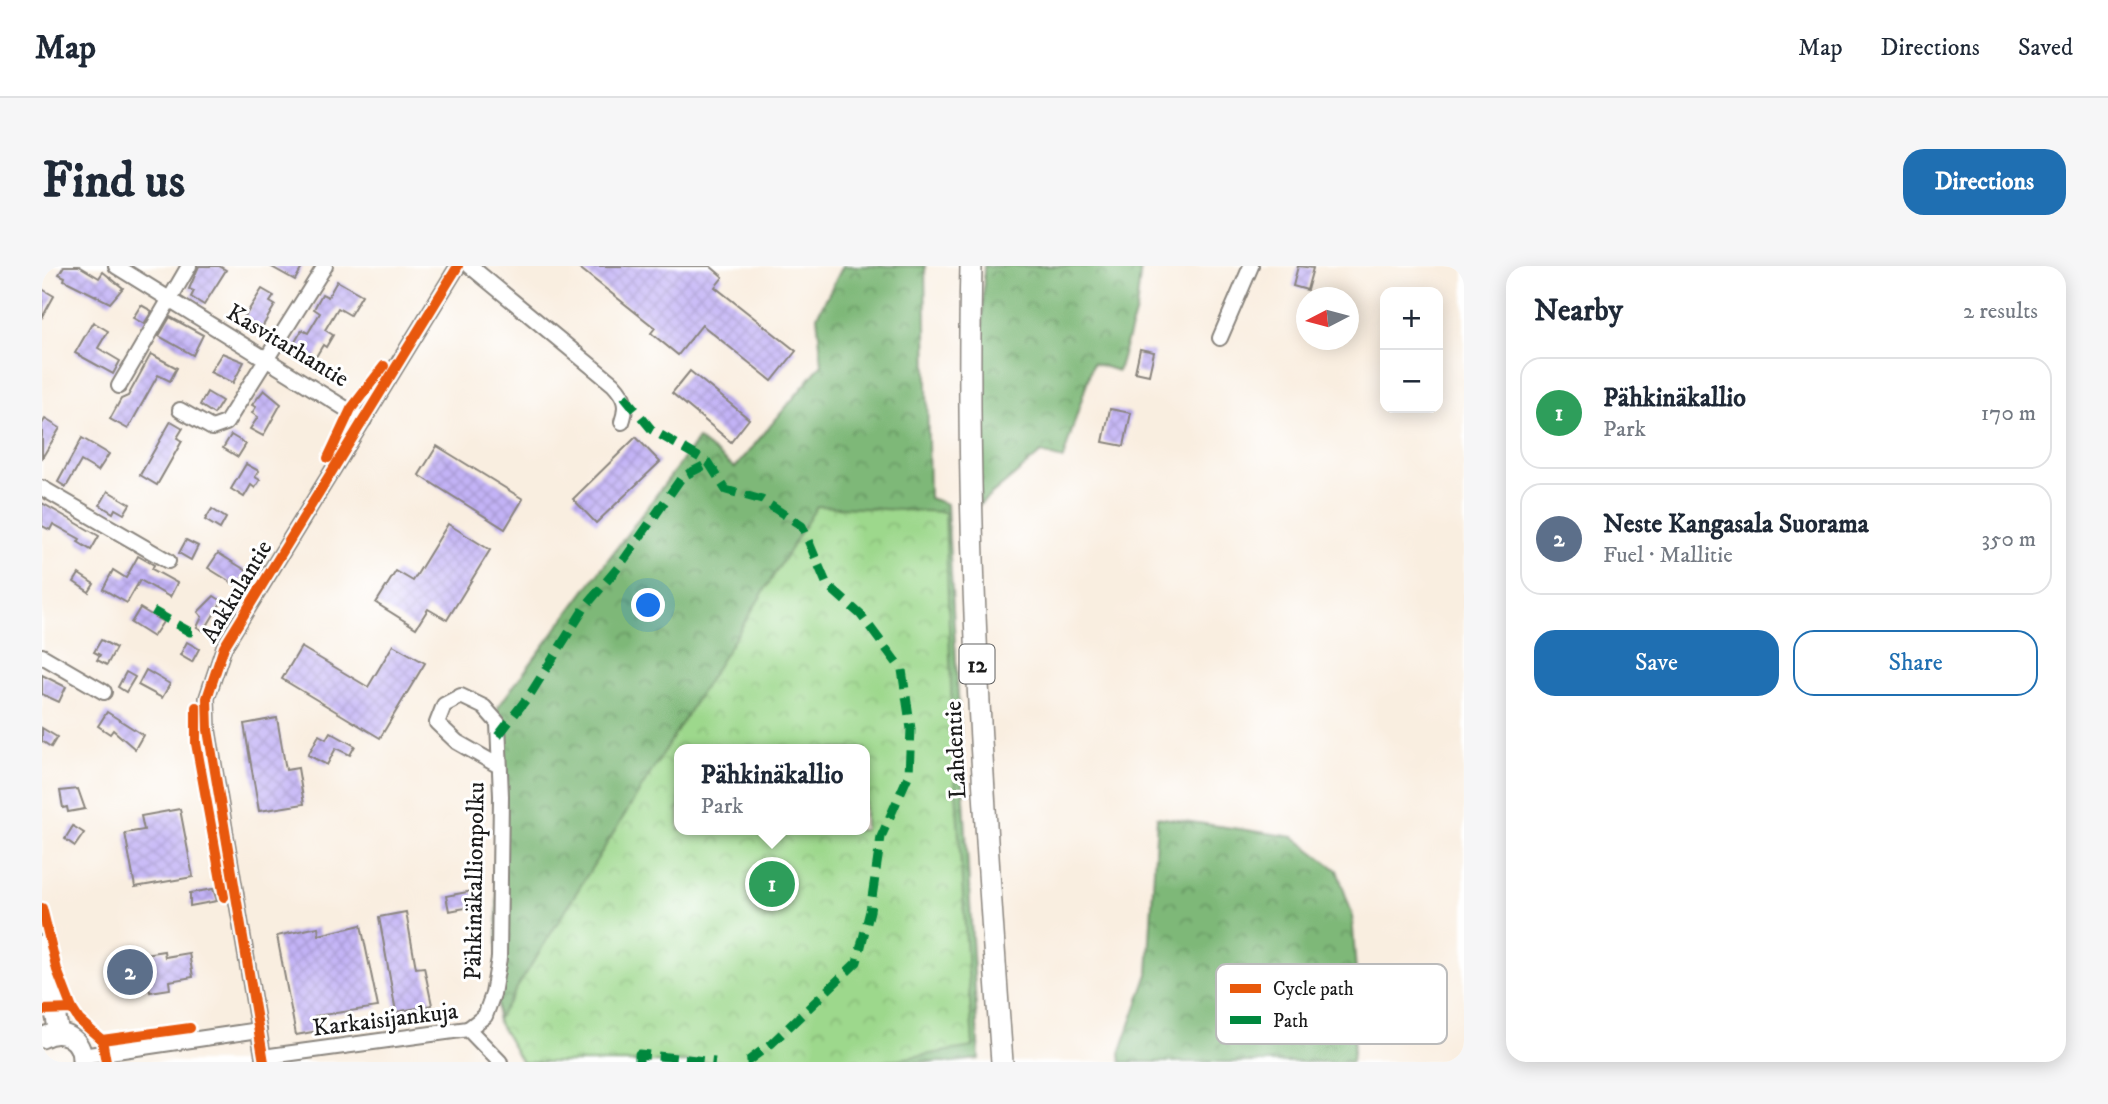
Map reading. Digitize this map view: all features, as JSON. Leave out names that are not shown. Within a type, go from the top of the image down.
[{"type":"highway","name":"Lahdentie","points":[[971,266],[970,398],[974,587],[986,845],[1002,1062]]},
{"type":"main road","points":[[42,944],[51,1035],[76,1041],[82,1059]]},
{"type":"street","name":"Kasvitarhantie","points":[[116,266],[364,420]]},
{"type":"street","points":[[119,386],[189,266]]},
{"type":"street","points":[[180,410],[212,428],[226,423],[325,266]]},
{"type":"street","name":"Aakkulantie","points":[[264,1060],[208,730],[207,698],[224,647],[458,266]]},
{"type":"street","points":[[470,266],[613,384],[624,396],[627,410],[622,422]]},
{"type":"street","points":[[1220,338],[1251,266]]},
{"type":"street","points":[[42,488],[168,561]]},
{"type":"street","points":[[42,656],[104,692]]},
{"type":"street","name":"Pähkinäkallionpolku","points":[[468,1028],[485,1016],[493,994],[499,957],[499,766],[498,723],[484,707],[461,696],[444,705],[437,723],[457,742],[499,766]]},
{"type":"street","name":"Karkaisijankuja","points":[[264,1060],[468,1028],[500,1062]]},
{"type":"street","points":[[82,1059],[259,1030]]},
{"type":"green space","points":[[843,266],[925,266],[929,498],[947,504],[979,1059],[952,1062],[522,1062],[497,1020],[498,707],[698,439],[735,468],[822,364],[817,316]]},
{"type":"green space","points":[[984,266],[1141,266],[1136,311],[1118,371],[1093,363],[1063,459],[1041,453],[979,505]]},
{"type":"green space","points":[[817,506],[945,512],[953,747],[973,1047],[880,1062],[522,1062],[497,1020]]},
{"type":"green space","points":[[1157,817],[1294,837],[1337,870],[1352,914],[1355,964],[1216,964],[1216,1044],[1354,1044],[1352,1062],[1121,1062],[1120,1053],[1148,974]]},
{"type":"building","points":[[64,266],[79,266],[99,278],[103,272],[123,288],[110,303],[64,280],[65,277],[59,274]]},
{"type":"building","points":[[199,266],[219,266],[226,270],[204,305],[191,297],[194,291],[189,289]]},
{"type":"building","points":[[270,266],[303,266],[295,280]]},
{"type":"building","points":[[577,266],[710,266],[723,277],[715,287],[796,351],[772,381],[702,325],[678,355],[651,333],[655,328]]},
{"type":"building","points":[[1298,266],[1313,268],[1308,287],[1293,286]]},
{"type":"building","points":[[337,281],[362,295],[350,315],[338,308],[325,330],[333,335],[326,347],[323,345],[311,365],[289,352],[302,330],[308,333],[320,313],[314,309],[322,294],[328,297]]},
{"type":"building","points":[[42,289],[54,296],[42,318]]},
{"type":"building","points":[[262,289],[274,296],[270,302],[275,305],[261,329],[255,325],[251,331],[240,324]]},
{"type":"building","points":[[141,305],[152,311],[144,324],[133,318]]},
{"type":"building","points":[[170,317],[203,335],[193,355],[159,336]]},
{"type":"building","points":[[93,322],[108,331],[98,348],[120,361],[113,374],[75,353]]},
{"type":"building","points":[[1140,349],[1154,352],[1149,375],[1135,372]]},
{"type":"building","points":[[222,353],[244,362],[233,383],[210,372]]},
{"type":"building","points":[[151,354],[177,368],[170,381],[158,375],[128,429],[110,419],[121,399],[128,396]]},
{"type":"building","points":[[690,371],[749,419],[731,442],[672,393]]},
{"type":"building","points":[[264,390],[281,404],[263,436],[250,429],[258,417],[252,413],[256,407],[252,405]]},
{"type":"building","points":[[207,392],[222,401],[214,414],[200,405]]},
{"type":"building","points":[[1110,409],[1131,413],[1124,446],[1103,442]]},
{"type":"building","points":[[45,419],[60,428],[42,458],[42,424]]},
{"type":"building","points":[[171,421],[183,428],[177,438],[182,441],[157,485],[140,475]]},
{"type":"building","points":[[231,435],[246,444],[238,457],[223,448]]},
{"type":"building","points":[[636,437],[660,462],[596,523],[573,499]]},
{"type":"building","points":[[82,438],[109,454],[98,471],[81,461],[66,487],[58,482]]},
{"type":"building","points":[[437,446],[523,499],[505,529],[419,475]]},
{"type":"building","points":[[246,464],[259,471],[255,477],[260,480],[255,488],[251,485],[244,497],[231,489]]},
{"type":"building","points":[[108,491],[130,504],[124,514],[115,509],[113,513],[100,505]]},
{"type":"building","points":[[42,503],[99,536],[91,550],[78,542],[80,539],[53,524],[50,530],[42,526]]},
{"type":"building","points":[[212,509],[226,518],[220,529],[205,520]]},
{"type":"building","points":[[448,524],[490,550],[447,620],[428,609],[416,628],[376,603],[396,571],[413,581]]},
{"type":"building","points":[[186,540],[198,546],[191,560],[179,553]]},
{"type":"building","points":[[218,553],[247,571],[237,586],[208,568]]},
{"type":"building","points":[[138,556],[154,565],[152,569],[177,583],[170,597],[140,580],[127,603],[103,589],[113,570],[126,578]]},
{"type":"building","points":[[79,574],[94,584],[89,592],[74,582]]},
{"type":"building","points":[[214,596],[222,601],[204,631],[197,627],[202,617],[198,612]]},
{"type":"building","points":[[140,608],[163,622],[153,637],[131,623]]},
{"type":"building","points":[[101,640],[116,648],[107,665],[97,660],[100,655],[94,652]]},
{"type":"building","points":[[187,642],[199,649],[192,662],[180,655]]},
{"type":"building","points":[[393,645],[425,663],[380,738],[282,679],[301,647],[368,687]]},
{"type":"building","points":[[146,670],[170,684],[162,698],[138,685]]},
{"type":"building","points":[[126,672],[135,677],[126,692],[118,687]]},
{"type":"building","points":[[42,675],[66,687],[59,702],[42,694]]},
{"type":"building","points":[[107,712],[143,735],[135,749],[113,730],[110,734],[98,726]]},
{"type":"building","points":[[277,718],[286,770],[298,768],[304,804],[259,811],[244,724]]},
{"type":"building","points":[[42,728],[57,737],[51,747],[42,741]]},
{"type":"building","points":[[330,732],[355,746],[350,755],[336,748],[327,765],[308,755],[319,735],[326,739]]},
{"type":"building","points":[[78,789],[85,809],[68,812],[67,807],[63,808],[60,791]]},
{"type":"building","points":[[180,809],[193,877],[135,887],[125,833],[144,830],[141,816]]},
{"type":"building","points":[[73,826],[84,833],[75,846],[65,839]]},
{"type":"building","points":[[213,889],[217,901],[190,906],[190,893]]},
{"type":"building","points":[[473,891],[476,906],[449,911],[446,896]]},
{"type":"building","points":[[406,912],[416,968],[424,967],[432,1005],[396,1012],[379,917]]},
{"type":"building","points":[[361,925],[378,1007],[315,1016],[318,1031],[296,1035],[277,936],[318,927],[319,935]]},
{"type":"building","points":[[164,951],[165,957],[189,953],[193,977],[169,981],[170,989],[150,992],[148,981],[115,988],[110,967],[145,959],[144,954]]},
{"type":"marked path","points":[[624,396],[652,430],[709,463],[726,490],[762,500],[802,526],[827,585],[861,615],[902,670],[911,729],[909,774],[881,837],[870,911],[857,962],[771,1044],[748,1061],[738,1062]]},
{"type":"marked path","points":[[498,736],[531,693],[585,607],[621,564],[682,477],[709,463]]},
{"type":"marked path","points":[[153,611],[190,632],[196,631]]},
{"type":"marked path","points":[[639,1062],[639,1054],[715,1062]]},
{"type":"cycle path","points":[[264,1062],[208,730],[207,698],[224,647],[458,266]]},
{"type":"cycle path","points":[[328,458],[351,409],[384,366]]},
{"type":"cycle path","points":[[196,707],[196,743],[224,897]]},
{"type":"cycle path","points":[[42,908],[57,970],[72,1009]]},
{"type":"cycle path","points":[[42,1010],[72,1009],[79,1020],[102,1040],[106,1062]]},
{"type":"cycle path","points":[[102,1040],[190,1028]]},
{"type":"place","name":"Pähkinäkallio","points":[[772,884]]},
{"type":"place","name":"Neste Kangasala Suorama","points":[[130,972]]}]
